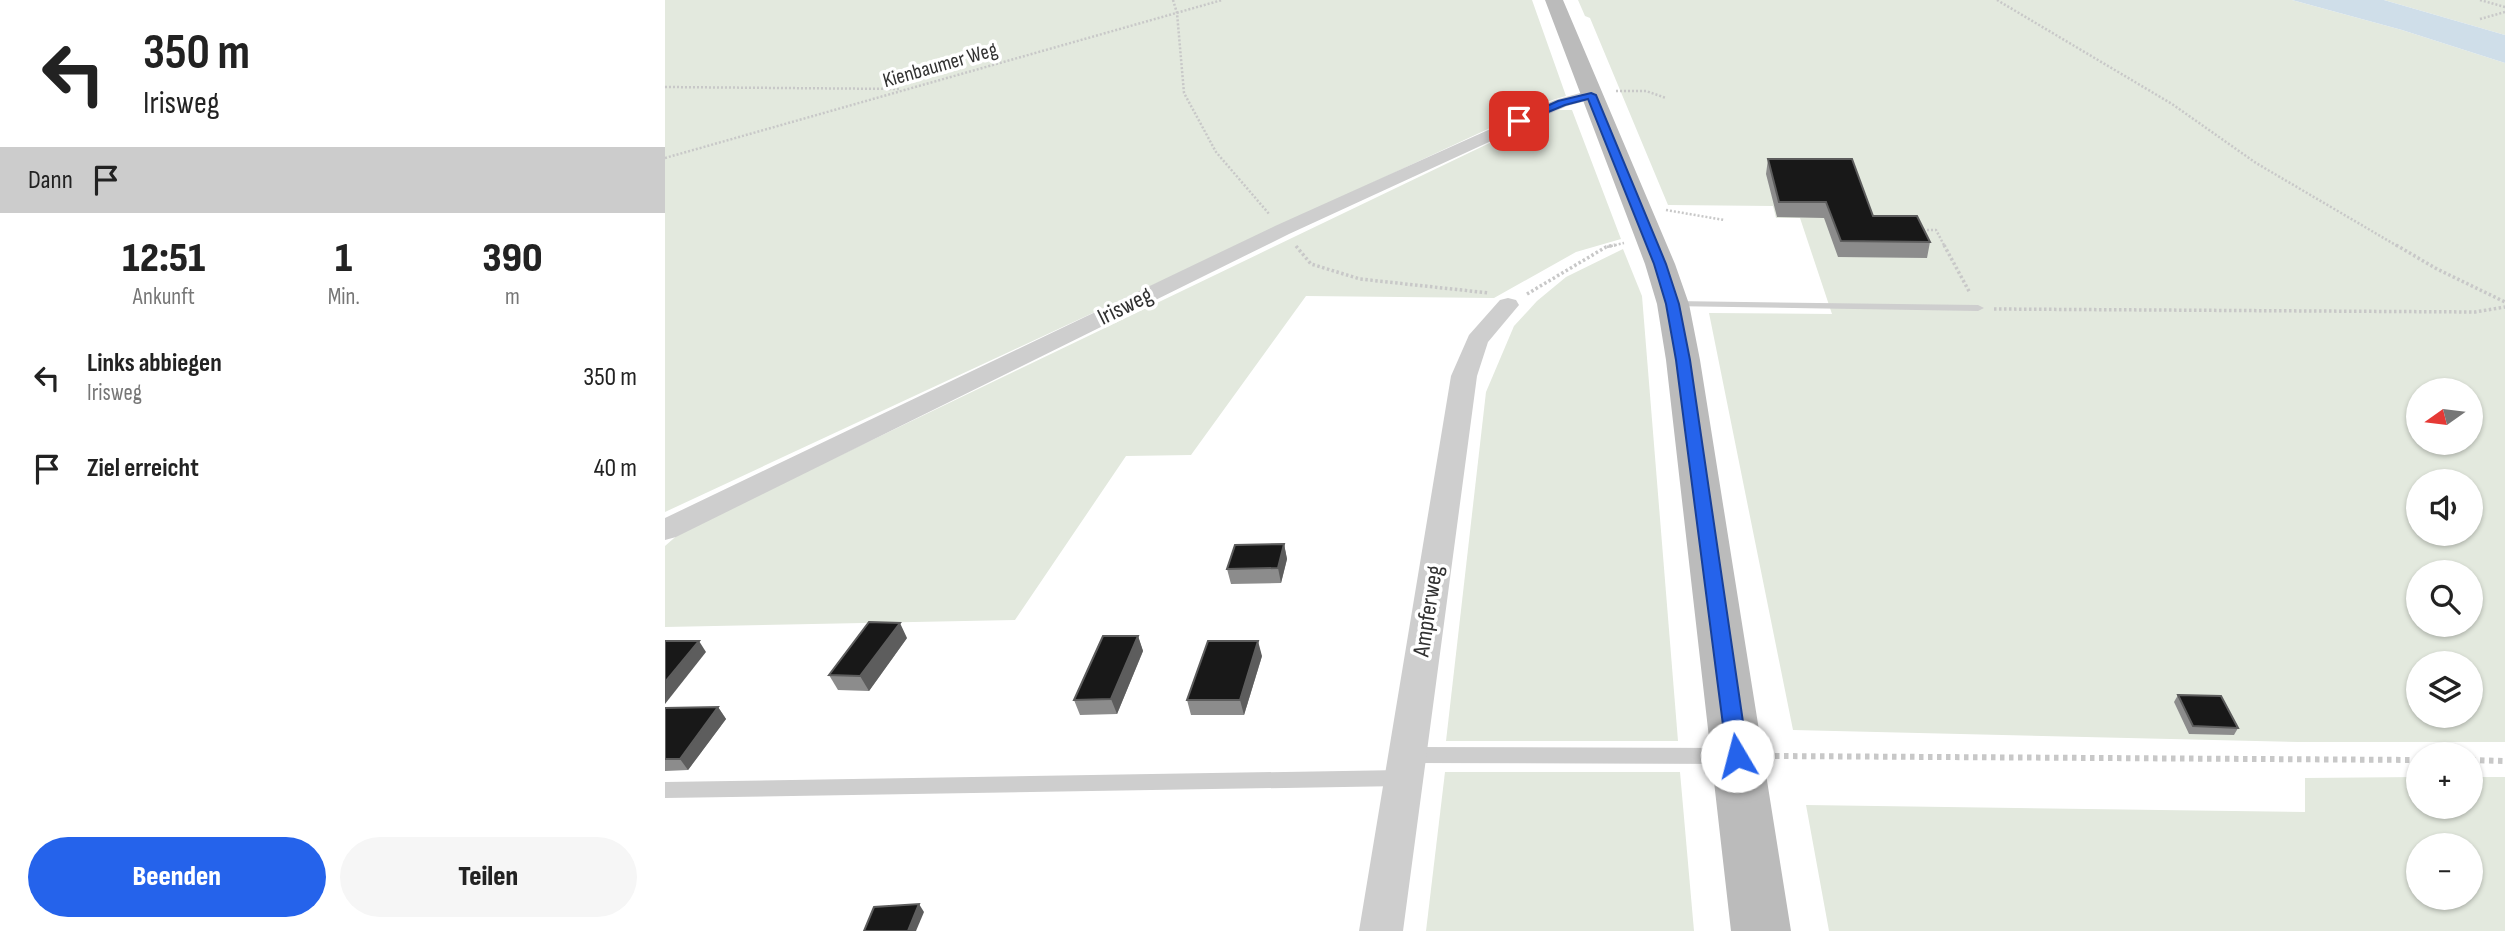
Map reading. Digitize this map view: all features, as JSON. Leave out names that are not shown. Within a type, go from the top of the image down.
[{"type":"main road","points":[[1554,0],[1650,238],[1673,304],[1683,360],[1761,931]]},
{"type":"street","name":"Irisweg","points":[[665,530],[1282,230],[1561,103],[1591,95]]},
{"type":"street","name":"Ampferweg","points":[[1381,931],[1465,376],[1477,340],[1515,301]]},
{"type":"lane","points":[[1673,304],[1978,308]]},
{"type":"lane","points":[[665,790],[1737,756]]},
{"type":"path","points":[[1173,0],[1177,13],[1184,93],[1216,152],[1311,264],[1360,279],[1515,301],[1606,247],[1650,238]]},
{"type":"path","name":"Kienbaumer Weg","points":[[665,158],[1222,0]]},
{"type":"path","points":[[1997,0],[2071,47],[2172,104],[2256,163],[2437,269],[2505,305]]},
{"type":"path","points":[[2480,0],[2505,7]]},
{"type":"path","points":[[2480,19],[2505,12]]},
{"type":"path","points":[[665,87],[906,89]]},
{"type":"path","points":[[1591,95],[1646,90],[1666,98]]},
{"type":"path","points":[[1662,209],[1724,220]]},
{"type":"path","points":[[1911,230],[1936,230],[1978,308],[2475,312],[2505,305]]},
{"type":"path","points":[[1737,756],[2406,760]]},
{"type":"path","points":[[2483,760],[2505,761]]},
{"type":"shaded area","points":[[665,0],[1532,0],[1566,96],[1546,102],[665,512]]},
{"type":"shaded area","points":[[1578,0],[2292,0],[2402,30],[2505,63],[2505,742],[2299,742],[1793,730],[1709,313],[1832,314],[1800,218],[1776,218],[1773,206],[1668,205],[1590,18],[1585,16]]},
{"type":"shaded area","points":[[2292,0],[2384,0],[2505,35],[2505,63],[2402,30]]},
{"type":"shaded area","points":[[2384,0],[2505,0],[2505,35]]},
{"type":"shaded area","points":[[1558,110],[1572,110],[1621,239],[1576,252],[1494,298],[1306,296],[1191,455],[1126,456],[1015,620],[665,627],[665,546],[681,532]]},
{"type":"shaded area","points":[[1623,249],[1642,296],[1678,741],[1446,741],[1486,392],[1514,326],[1537,301],[1566,277]]},
{"type":"shaded area","points":[[1445,772],[1680,772],[1694,931],[1426,931]]},
{"type":"shaded area","points":[[2406,777],[2406,819],[2483,819],[2483,777],[2505,777],[2505,931],[1829,931],[1806,805],[2305,812],[2305,778]]},
{"type":"building","points":[[1768,159],[1852,159],[1873,216],[1917,216],[1930,242],[1841,241],[1826,202],[1779,202]]},
{"type":"building","points":[[1284,544],[1278,568],[1227,569],[1235,545]]},
{"type":"building","points":[[869,622],[900,623],[860,676],[829,675]]},
{"type":"building","points":[[1103,636],[1138,636],[1111,699],[1074,700]]},
{"type":"building","points":[[665,641],[699,641],[665,682]]},
{"type":"building","points":[[1208,641],[1258,641],[1240,700],[1187,700]]},
{"type":"building","points":[[2178,695],[2221,696],[2238,728],[2193,726]]},
{"type":"building","points":[[718,707],[680,759],[665,759],[665,708]]},
{"type":"building","points":[[919,904],[908,931],[864,931],[874,907]]},
{"type":"route","points":[[1519,121],[1561,103],[1591,95],[1660,264],[1673,304],[1683,360],[1737,756]]}]
